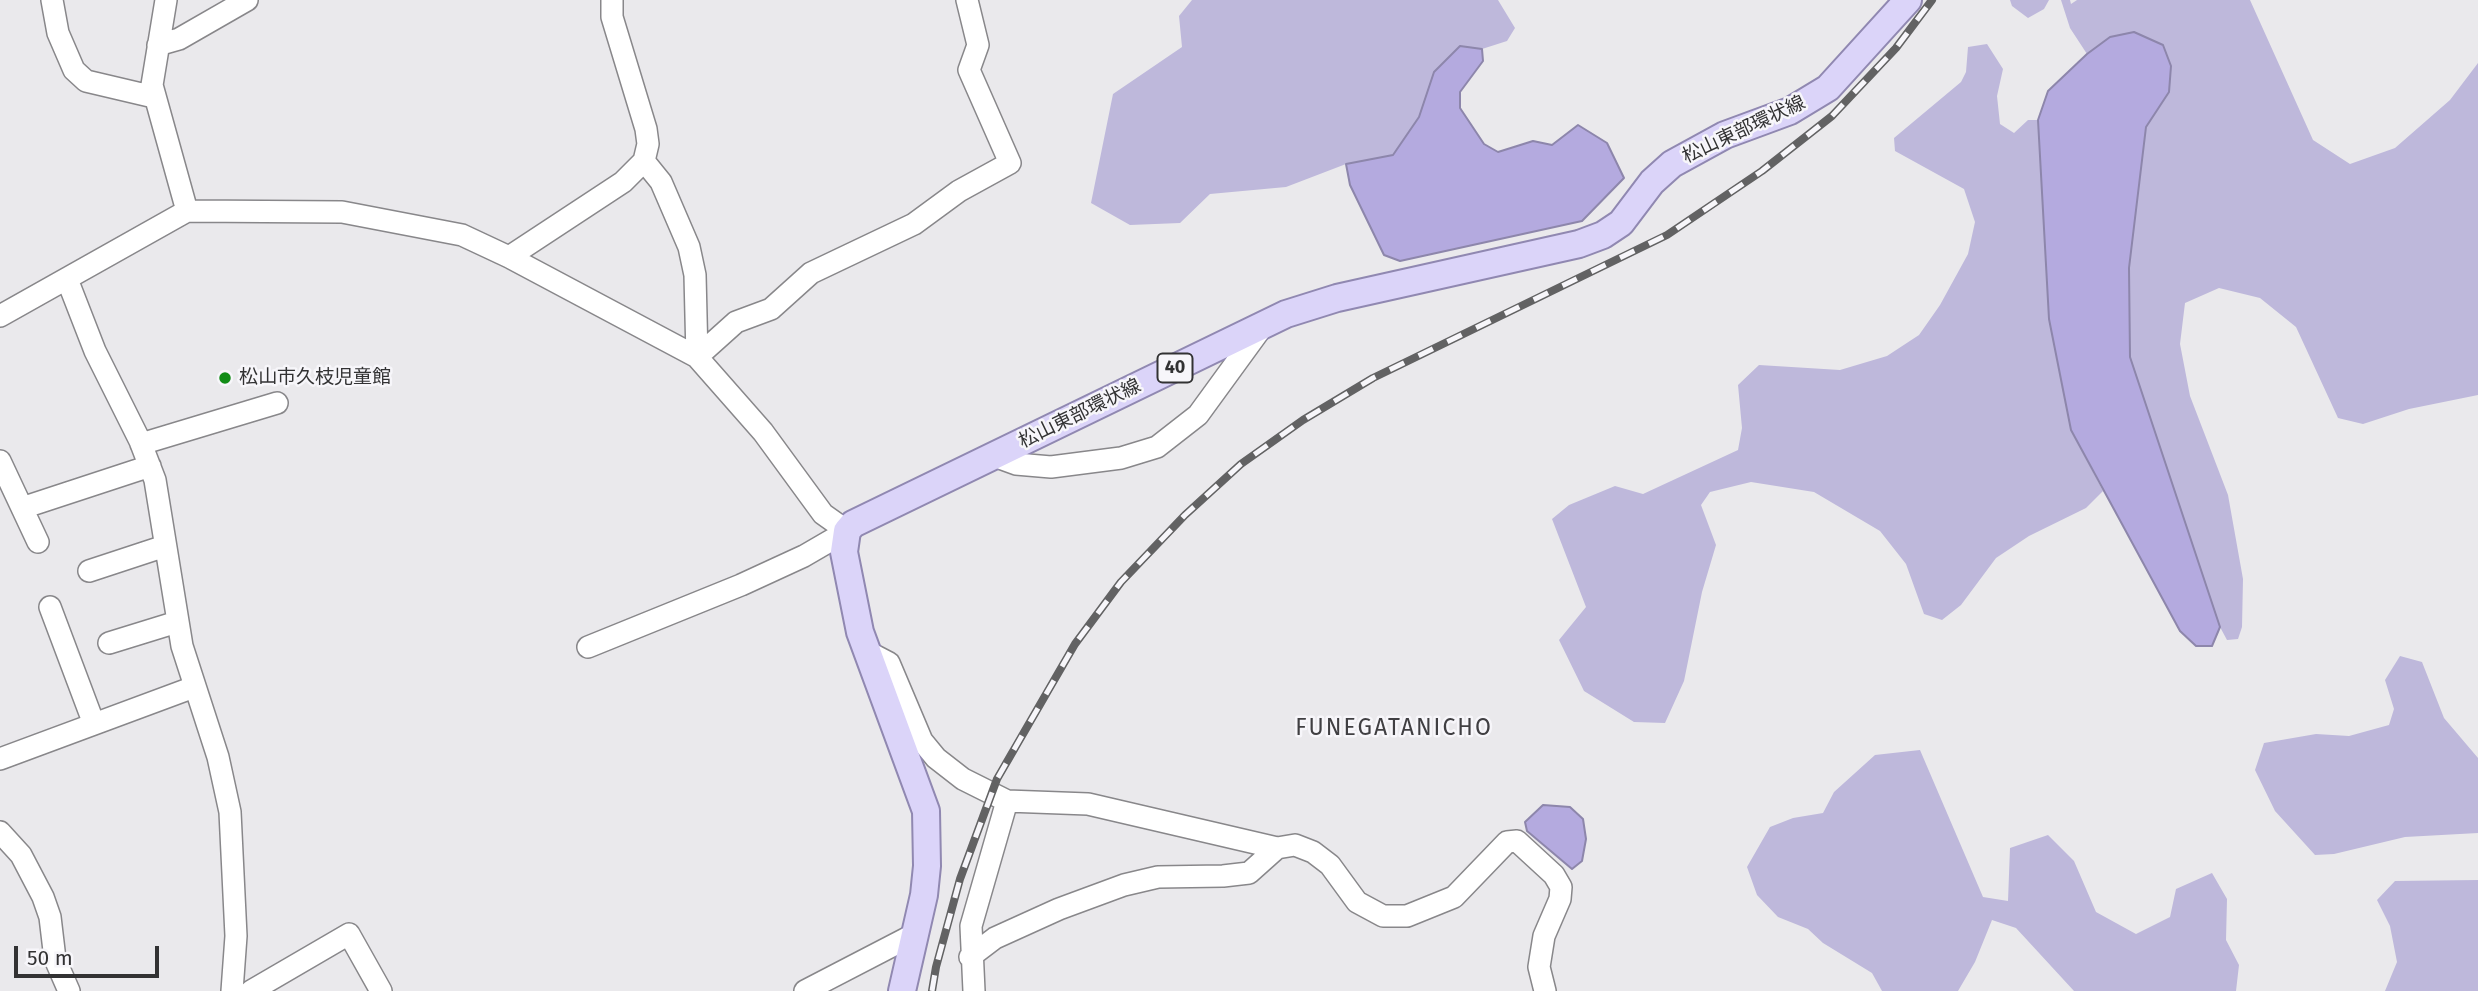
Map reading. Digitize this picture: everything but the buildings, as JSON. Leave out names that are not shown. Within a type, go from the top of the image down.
[{"type":"main road","name":"松山東部環状線","points":[[847,531],[862,517],[1265,324],[1326,301],[1553,251],[1603,235],[1620,223],[1652,182],[1672,164],[1725,135],[1790,111],[1828,88],[1908,0]]},
{"type":"main road","points":[[847,531],[844,552],[866,651],[926,811],[927,866],[902,991]]},
{"type":"street","points":[[52,0],[58,33],[74,70],[86,81],[154,97]]},
{"type":"street","points":[[166,0],[152,85],[187,211]]},
{"type":"street","points":[[158,45],[179,39],[247,0]]},
{"type":"street","points":[[509,257],[623,181],[644,161],[648,145],[646,129],[612,17],[612,0]]},
{"type":"street","points":[[697,357],[736,322],[771,309],[811,273],[914,224],[958,191],[1010,163],[969,70],[978,45],[967,0]]},
{"type":"street","points":[[644,161],[661,182],[689,247],[695,275],[697,357]]},
{"type":"street","points":[[0,316],[187,211],[342,212],[462,235],[509,257],[697,357],[763,432],[822,514],[847,531],[804,556],[741,585],[588,647]]},
{"type":"street","points":[[67,279],[96,351],[141,444],[155,480],[177,622],[194,687],[218,757],[230,812],[236,936],[232,991]]},
{"type":"street","points":[[994,456],[1016,464],[1051,467],[1121,458],[1157,447],[1198,415],[1265,324]]},
{"type":"street","points":[[141,444],[277,403]]},
{"type":"street","points":[[0,461],[38,542]]},
{"type":"street","points":[[22,508],[150,467]]},
{"type":"street","points":[[89,571],[165,546]]},
{"type":"street","points":[[50,607],[94,724]]},
{"type":"street","points":[[110,643],[177,622]]},
{"type":"street","points":[[866,651],[889,663],[922,741],[936,758],[963,779],[1007,801],[1088,804],[1277,848],[1295,845],[1313,852],[1330,864],[1357,902],[1383,916],[1407,916],[1454,897],[1507,842],[1517,841],[1555,875],[1561,887],[1560,898],[1544,936],[1539,967],[1545,991]]},
{"type":"street","points":[[0,759],[194,687]]},
{"type":"street","points":[[974,991],[970,957],[971,926],[1007,801]]},
{"type":"street","points":[[0,832],[22,855],[43,897],[50,917],[55,959],[69,991]]},
{"type":"street","points":[[970,957],[995,938],[1059,909],[1124,885],[1158,877],[1249,873],[1277,848]]},
{"type":"street","points":[[251,991],[349,934],[381,991]]},
{"type":"street","points":[[805,991],[914,935]]},
{"type":"shaded area","points":[[1192,0],[1498,0],[1515,28],[1507,41],[1482,49],[1460,46],[1434,72],[1419,117],[1393,155],[1346,164],[1286,187],[1210,194],[1180,223],[1130,225],[1091,203],[1113,94],[1182,47],[1179,16]]},
{"type":"shaded area","points":[[2010,0],[2049,0],[2044,9],[2028,18],[2012,6]]},
{"type":"shaded area","points":[[2061,0],[2070,0],[2071,4],[2077,0],[2250,0],[2313,140],[2350,164],[2395,148],[2450,100],[2478,63],[2478,395],[2409,409],[2363,424],[2338,418],[2296,327],[2260,298],[2219,288],[2185,303],[2180,344],[2190,396],[2228,495],[2243,579],[2242,627],[2238,639],[2227,640],[2220,627],[2130,357],[2129,268],[2146,127],[2169,92],[2110,37],[2087,54],[2070,28]]},
{"type":"shaded area","points":[[2134,32],[2163,45],[2171,66],[2169,92],[2146,127],[2129,268],[2130,357],[2220,627],[2212,646],[2196,646],[2180,631],[2071,430],[2049,319],[2038,120],[2048,91],[2087,54],[2110,37]]},
{"type":"shaded area","points":[[1987,44],[2003,69],[1997,96],[2000,124],[2014,133],[2028,120],[2038,120],[2049,319],[2071,430],[2103,491],[2086,508],[2029,536],[1996,558],[1961,605],[1942,620],[1924,614],[1906,564],[1880,531],[1814,492],[1751,482],[1710,492],[1701,505],[1716,545],[1702,592],[1684,681],[1665,723],[1634,722],[1584,691],[1559,640],[1586,607],[1552,519],[1569,505],[1615,486],[1643,494],[1738,450],[1742,428],[1738,385],[1759,365],[1840,370],[1887,356],[1919,335],[1940,305],[1968,254],[1975,222],[1964,189],[1895,151],[1894,138],[1961,82],[1966,72],[1968,47]]},
{"type":"shaded area","points":[[1460,46],[1482,49],[1483,61],[1460,92],[1460,108],[1484,144],[1498,152],[1533,141],[1552,145],[1578,125],[1607,143],[1624,178],[1582,221],[1400,261],[1384,255],[1350,185],[1346,164],[1393,155],[1419,117],[1434,72]]},
{"type":"shaded area","points":[[2400,656],[2422,662],[2444,718],[2478,758],[2478,833],[2405,837],[2334,854],[2315,855],[2275,811],[2255,770],[2264,743],[2316,734],[2349,736],[2389,725],[2394,709],[2385,680]]},
{"type":"shaded area","points":[[1920,750],[1983,897],[2008,901],[2010,848],[2048,835],[2074,861],[2096,912],[2136,934],[2170,917],[2176,889],[2212,873],[2227,899],[2226,940],[2239,965],[2236,991],[2074,991],[2016,928],[1992,920],[1975,962],[1958,991],[1882,991],[1872,973],[1823,943],[1808,929],[1778,917],[1757,895],[1747,867],[1770,827],[1793,818],[1823,813],[1834,792],[1875,755]]},
{"type":"shaded area","points":[[1543,805],[1570,807],[1583,819],[1586,839],[1582,861],[1572,869],[1527,831],[1525,822]]},
{"type":"shaded area","points":[[2478,880],[2478,991],[2385,991],[2397,962],[2390,926],[2377,900],[2395,881]]},
{"type":"railway","points":[[932,991],[960,879],[997,779],[1075,644],[1121,582],[1185,515],[1241,464],[1303,420],[1373,378],[1667,235],[1762,171],[1832,116],[1896,48],[1932,0]]},
{"type":"place","name":"松山市久枝児童館","points":[[225,378]]},
{"type":"district","name":"FUNEGATANICHO","points":[[1394,729]]}]
